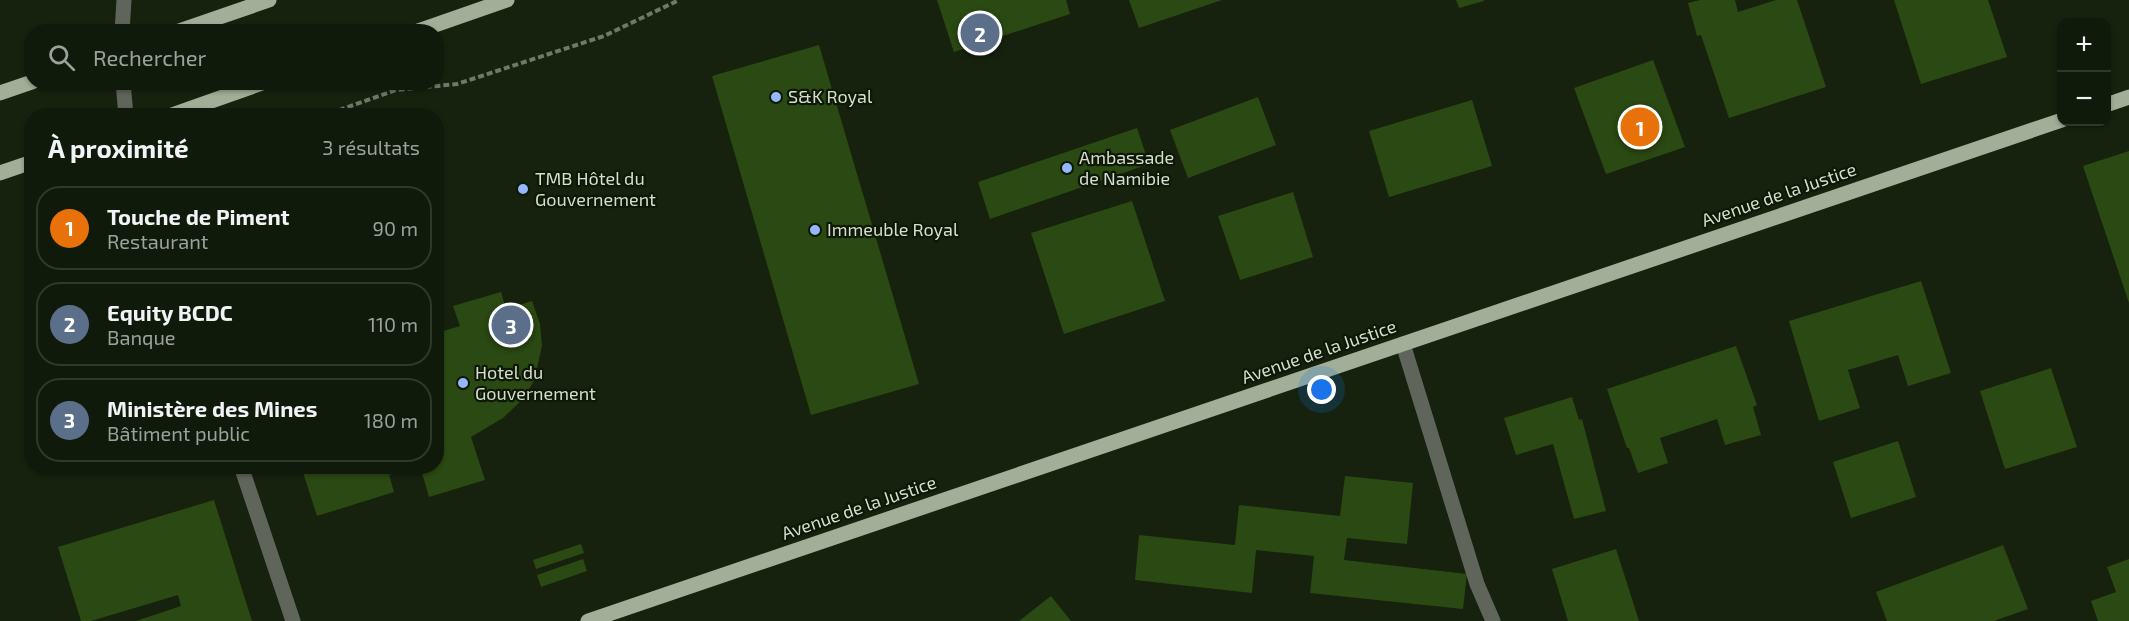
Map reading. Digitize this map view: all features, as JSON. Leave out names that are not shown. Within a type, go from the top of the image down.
[{"type":"main road","points":[[199,24],[269,0]]},
{"type":"main road","points":[[438,24],[507,0]]},
{"type":"main road","points":[[0,93],[24,85]]},
{"type":"main road","points":[[192,108],[242,90]]},
{"type":"main road","points":[[2111,103],[2129,97]]},
{"type":"main road","name":"Avenue de la Justice","points":[[595,620],[2057,121]]},
{"type":"main road","points":[[0,173],[24,165]]},
{"type":"street","points":[[122,24],[124,0]]},
{"type":"street","points":[[124,90],[125,108]]},
{"type":"street","points":[[1404,344],[1477,584],[1493,621]]},
{"type":"street","points":[[244,474],[293,621]]},
{"type":"path","points":[[444,85],[458,84],[604,36],[679,0]]},
{"type":"path","points":[[345,108],[396,90]]},
{"type":"building","points":[[937,0],[1066,0],[1070,14],[954,52]]},
{"type":"building","points":[[1129,0],[1222,0],[1139,28]]},
{"type":"building","points":[[1456,0],[1484,0],[1484,1],[1459,8]]},
{"type":"building","points":[[1700,0],[1735,0],[1738,12],[1776,0],[1797,0],[1826,87],[1729,118],[1701,35],[1697,36],[1688,3]]},
{"type":"building","points":[[1894,0],[1988,0],[2007,57],[1921,84]]},
{"type":"building","name":"Immeuble Royal","points":[[819,45],[919,384],[811,415],[712,76]]},
{"type":"building","points":[[1653,60],[1685,147],[1606,174],[1574,88]]},
{"type":"building","points":[[1258,97],[1276,145],[1188,178],[1170,130]]},
{"type":"building","points":[[1472,100],[1492,166],[1389,197],[1369,131]]},
{"type":"building","points":[[1137,128],[1149,164],[990,219],[978,182]]},
{"type":"building","points":[[2129,151],[2129,303],[2083,166]]},
{"type":"building","points":[[1293,192],[1313,257],[1240,280],[1218,216]]},
{"type":"building","points":[[1132,201],[1165,301],[1064,334],[1031,233]]},
{"type":"building","points":[[1921,281],[1951,373],[1908,386],[1898,355],[1848,370],[1860,408],[1819,421],[1789,321]]},
{"type":"building","points":[[501,292],[506,309],[532,301],[540,324],[542,346],[534,381],[523,399],[503,418],[471,437],[485,480],[429,497],[422,474],[444,474],[444,331],[460,326],[453,306]]},
{"type":"building","points":[[1736,346],[1757,405],[1753,407],[1761,435],[1725,445],[1717,419],[1660,438],[1668,463],[1638,473],[1607,389]]},
{"type":"building","points":[[2051,368],[2077,447],[2005,469],[1980,391]]},
{"type":"building","points":[[1572,397],[1579,420],[1582,419],[1606,511],[1574,519],[1553,444],[1516,455],[1504,418]]},
{"type":"building","points":[[1898,441],[1916,497],[1851,518],[1833,462]]},
{"type":"building","points":[[304,474],[392,474],[389,475],[394,492],[317,516]]},
{"type":"building","points":[[1345,476],[1413,483],[1407,544],[1347,538],[1344,560],[1467,574],[1463,609],[1310,593],[1314,556],[1256,550],[1252,593],[1135,580],[1139,535],[1235,545],[1239,505],[1340,516]]},
{"type":"building","points":[[214,500],[252,621],[136,621],[181,606],[178,595],[91,621],[81,621],[58,547]]},
{"type":"building","points":[[581,544],[584,553],[536,569],[533,560]]},
{"type":"building","points":[[2003,545],[2028,609],[1994,621],[1887,621],[1876,592]]},
{"type":"building","points":[[1616,549],[1639,621],[1568,621],[1552,569]]},
{"type":"building","points":[[583,559],[587,571],[541,587],[537,575]]},
{"type":"building","points":[[2129,559],[2129,621],[2098,621],[2091,601],[2116,592],[2107,567]]},
{"type":"building","points":[[1051,596],[1071,621],[1019,621]]},
{"type":"place","name":"Equity BCDC","points":[[980,33]]},
{"type":"place","name":"S&K Royal","points":[[776,97]]},
{"type":"place","name":"Touche de Piment","points":[[1640,127]]},
{"type":"place","name":"Ambassade de Namibie","points":[[1067,168]]},
{"type":"place","name":"TMB Hôtel du Gouvernement","points":[[523,189]]},
{"type":"place","name":"Immeuble Royal","points":[[815,230]]},
{"type":"place","name":"Ministère des Mines","points":[[511,325]]},
{"type":"place","name":"Hotel du Gouvernement","points":[[463,383]]}]
